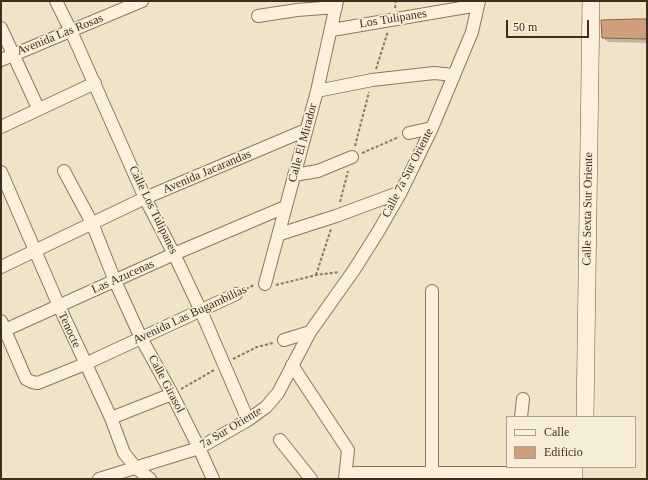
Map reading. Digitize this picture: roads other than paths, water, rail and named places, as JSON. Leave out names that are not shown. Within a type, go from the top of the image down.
[{"type":"main road","name":"Calle Sexta Sur Oriente","points":[[580,1],[585,416]]},
{"type":"main road","name":"Calle Sexta Sur Oriente","points":[[575,416],[591,1]]},
{"type":"street","name":"Calle Los Tulipanes","points":[[56,1],[71,31],[145,198],[201,311],[248,420]]},
{"type":"street","name":"Avenida Las Rosas","points":[[1,60],[142,1]]},
{"type":"street","name":"Los Tulipanes","points":[[332,30],[478,3]]},
{"type":"street","name":"Calle 7a Sur Oriente","points":[[310,332],[354,270],[401,192],[432,128],[472,32],[478,3]]},
{"type":"street","points":[[258,16],[337,4]]},
{"type":"street","name":"Calle El Mirador","points":[[265,284],[280,234],[332,30],[337,4]]},
{"type":"street","points":[[1,28],[38,108]]},
{"type":"street","points":[[317,90],[372,80],[434,73],[454,75]]},
{"type":"street","points":[[1,127],[38,108],[94,83]]},
{"type":"street","points":[[409,133],[432,128]]},
{"type":"street","name":"Avenida Jacarandas","points":[[1,267],[145,198],[306,130]]},
{"type":"street","points":[[294,175],[318,171],[352,157]]},
{"type":"street","name":"Calle Girasol","points":[[64,171],[92,224],[115,281],[141,338],[172,394],[213,479]]},
{"type":"street","name":"Tenocte","points":[[1,172],[4,188],[35,251],[85,364],[111,418],[124,453],[136,468],[150,479]]},
{"type":"street","points":[[280,234],[336,216],[401,192]]},
{"type":"street","name":"Las Azucenas","points":[[3,326],[59,306],[174,254],[286,207]]},
{"type":"street","points":[[432,291],[432,476]]},
{"type":"street","name":"Avenida Las Bugambilias","points":[[3,326],[26,379],[38,383],[85,364],[236,294]]},
{"type":"street","points":[[284,340],[310,332]]},
{"type":"street","name":"7a Sur Oriente","points":[[100,479],[199,448],[248,420],[266,407],[278,393],[310,332]]},
{"type":"street","points":[[292,365],[348,450],[345,478]]},
{"type":"street","points":[[111,418],[172,394]]},
{"type":"street","points":[[521,416],[522,399]]},
{"type":"street","points":[[280,440],[311,479]]},
{"type":"street","points":[[345,478],[356,472],[432,476],[516,473],[578,473]]}]
